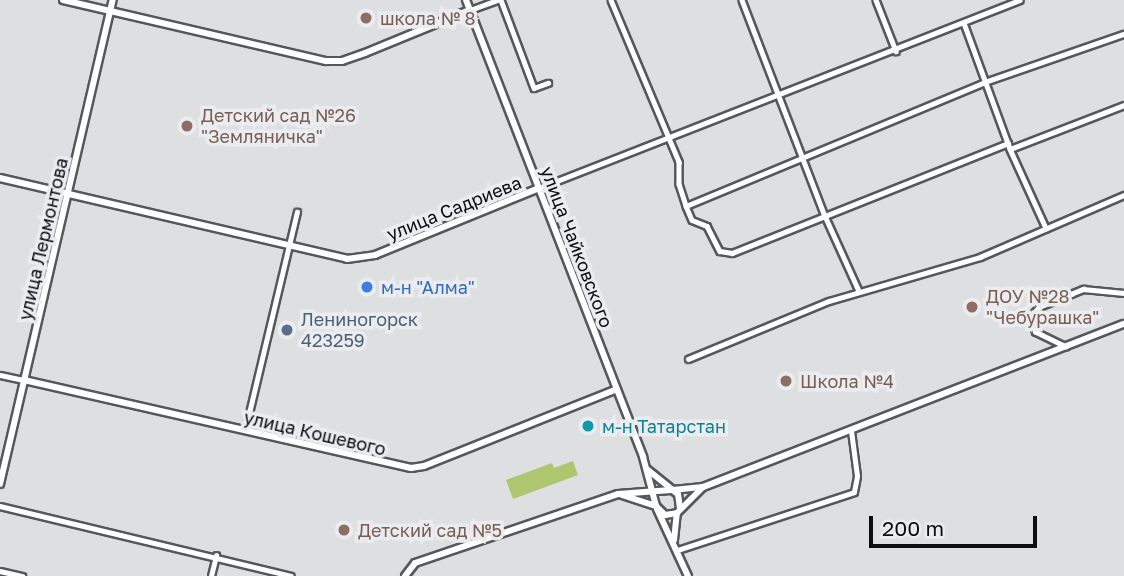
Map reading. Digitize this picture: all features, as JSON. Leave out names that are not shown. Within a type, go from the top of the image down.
[{"type":"street","points":[[63,0],[326,61],[341,61],[365,53],[499,0],[534,89],[548,83]]},
{"type":"street","name":"улица Лермонтова","points":[[0,485],[114,0]]},
{"type":"street","name":"улица Чайковского","points":[[466,0],[647,468],[656,508],[688,576]]},
{"type":"street","points":[[611,0],[679,162],[679,184],[692,220],[707,226],[720,251],[732,253],[1009,146],[1124,105]]},
{"type":"street","points":[[742,0],[825,216],[859,291]]},
{"type":"street","points":[[876,0],[896,51]]},
{"type":"street","name":"улица Садриева","points":[[0,178],[339,258],[368,257],[1020,0]]},
{"type":"street","points":[[964,23],[1009,146],[1046,228]]},
{"type":"street","points":[[686,206],[985,82],[1124,34]]},
{"type":"street","points":[[688,359],[859,291],[980,257],[1124,195]]},
{"type":"street","points":[[245,430],[298,212]]},
{"type":"street","points":[[1066,346],[1035,332],[1030,317],[1039,307],[1083,289],[1124,293]]},
{"type":"street","points":[[404,576],[415,563],[618,494],[704,486],[1124,324]]},
{"type":"street","name":"улица Кошевого","points":[[0,374],[411,468],[424,466],[615,390]]},
{"type":"street","points":[[678,550],[854,492],[857,476],[851,431]]},
{"type":"street","points":[[647,468],[680,498],[674,542]]},
{"type":"street","points":[[618,494],[656,508],[665,515],[679,511],[704,486]]},
{"type":"street","points":[[656,508],[659,494],[672,490]]},
{"type":"street","points":[[0,506],[291,576]]},
{"type":"street","points":[[211,576],[216,556]]},
{"type":"street","points":[[0,571],[22,576]]},
{"type":"green space","points":[[573,461],[578,475],[513,499],[506,480],[552,463],[554,468]]},
{"type":"place","name":"школа № 8","points":[[366,18]]},
{"type":"place","name":"Детский сад №26 \"Земляничка\"","points":[[187,126]]},
{"type":"place","name":"м-н \"Алма\"","points":[[367,287]]},
{"type":"place","name":"ДОУ №28 \"Чебурашка\"","points":[[972,307]]},
{"type":"place","name":"Лениногорск 423259","points":[[287,330]]},
{"type":"place","name":"Школа №4","points":[[786,381]]},
{"type":"place","name":"м-н Татарстан","points":[[588,426]]},
{"type":"place","name":"Детский сад №5","points":[[344,530]]}]
